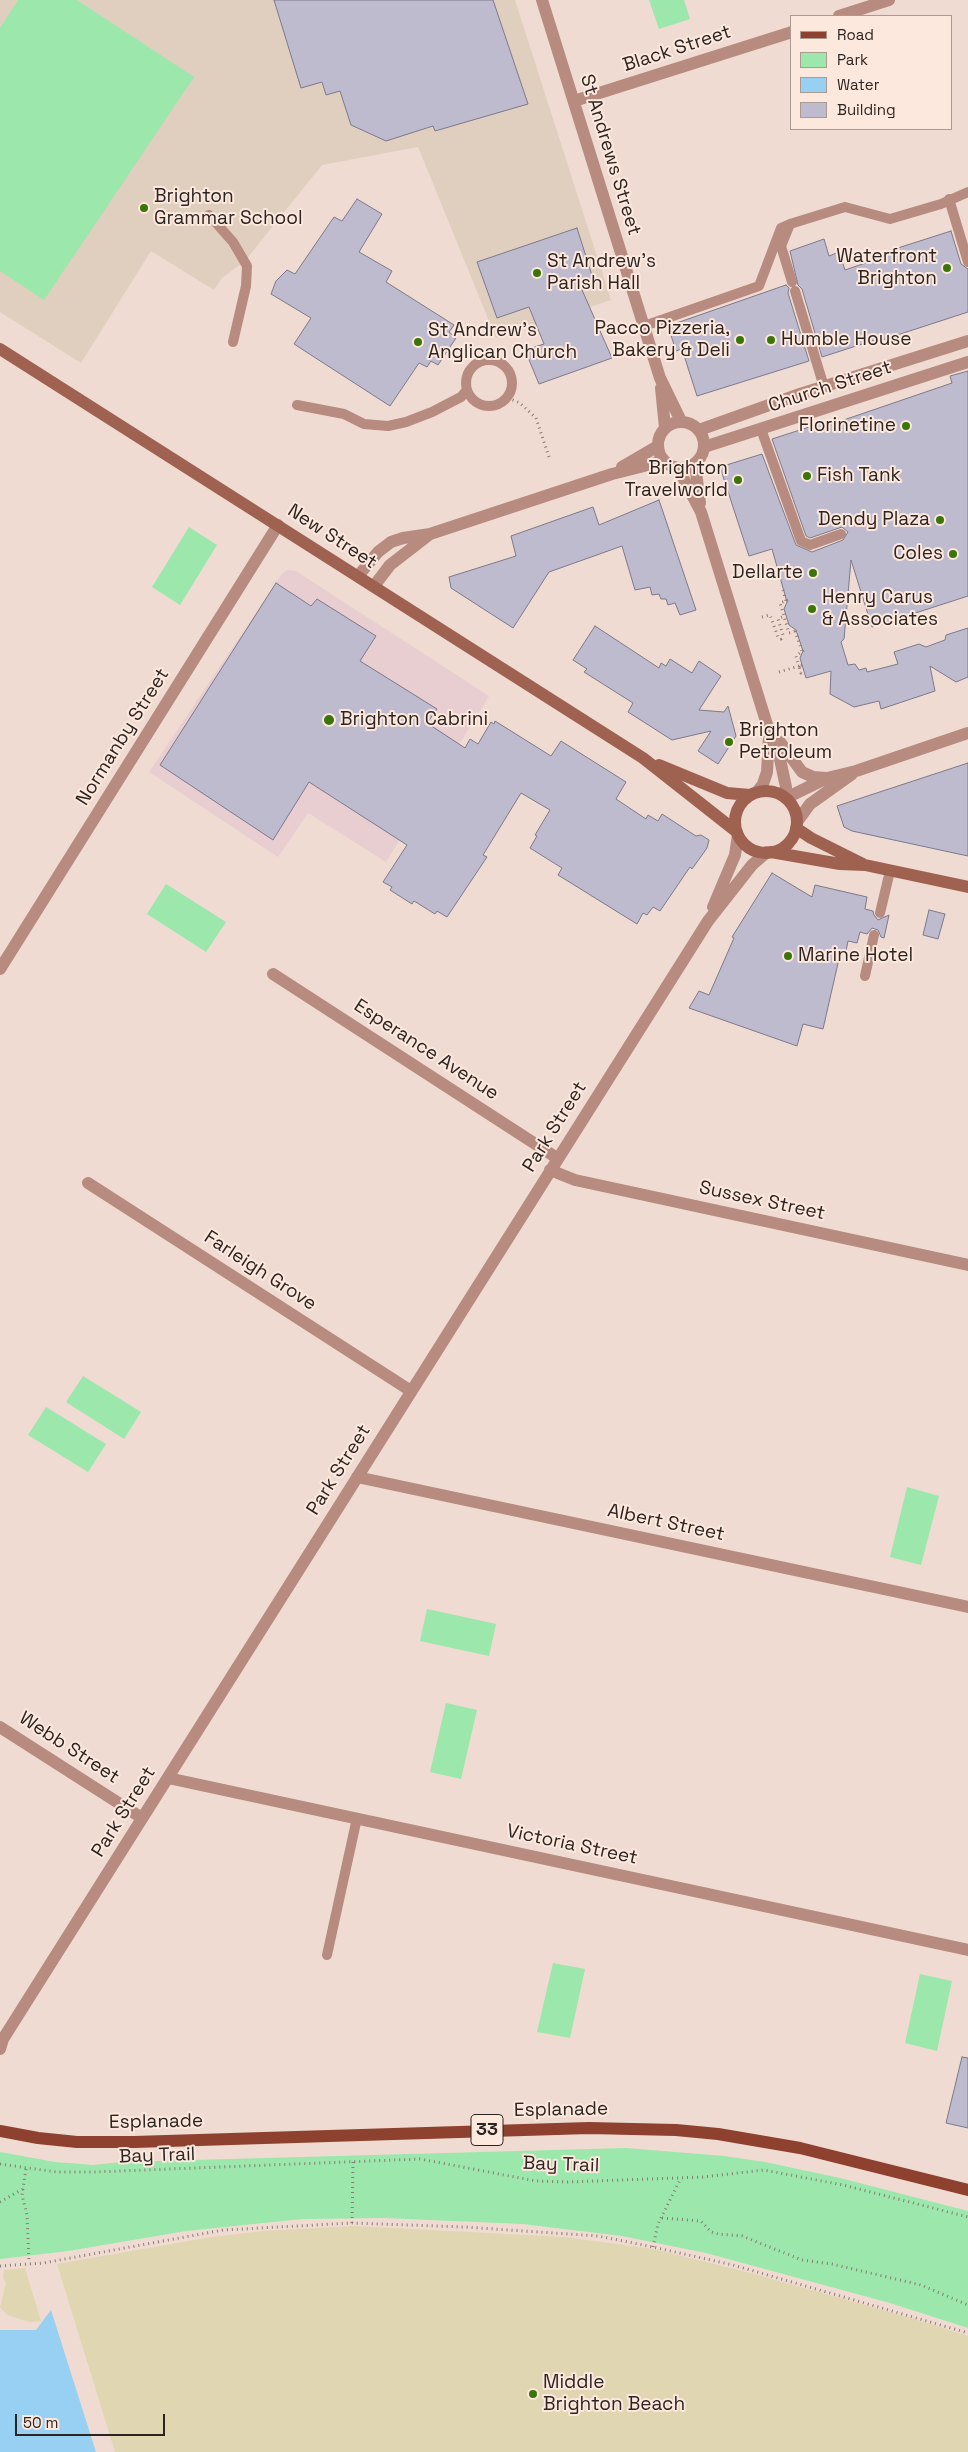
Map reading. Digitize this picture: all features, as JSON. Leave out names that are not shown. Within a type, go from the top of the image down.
[{"type":"main road","name":"New Street","points":[[0,349],[643,758],[738,834]]},
{"type":"main road","name":"New Street","points":[[643,758],[727,793],[754,794]]},
{"type":"main road","points":[[769,852],[788,844],[796,825],[793,807],[786,798],[774,792],[754,794],[741,804],[736,814],[738,834],[750,848],[769,852],[840,864],[865,866],[968,887]]},
{"type":"main road","points":[[796,825],[810,838],[849,855],[865,866]]},
{"type":"main road","name":"Esplanade","points":[[0,2131],[38,2138],[77,2142],[125,2142],[589,2128],[676,2130],[718,2134],[800,2148],[968,2190]]},
{"type":"street","name":"St Andrews Street","points":[[542,0],[660,378],[681,421]]},
{"type":"street","points":[[842,15],[889,0]]},
{"type":"street","name":"Black Street","points":[[574,101],[790,33]]},
{"type":"street","name":"Church Street","points":[[699,430],[824,386],[968,341]]},
{"type":"street","name":"Church Street","points":[[704,447],[968,362]]},
{"type":"street","name":"St Andrews Street","points":[[660,378],[665,428]]},
{"type":"street","points":[[664,461],[658,446],[658,439],[665,428],[681,421],[688,422],[699,430],[704,447],[695,464],[701,512],[767,725],[783,770],[786,798],[827,778],[856,771],[968,733]]},
{"type":"street","points":[[612,474],[658,446]]},
{"type":"street","points":[[358,576],[378,552],[391,542],[403,538],[430,534],[612,474],[664,461],[678,468],[701,512]]},
{"type":"street","points":[[678,468],[695,464]]},
{"type":"street","name":"Normanby Street","points":[[0,969],[278,525]]},
{"type":"street","points":[[374,586],[390,566],[430,534]]},
{"type":"street","points":[[767,725],[797,768],[811,776],[827,778]]},
{"type":"street","points":[[754,794],[763,784],[767,772],[770,745],[767,725]]},
{"type":"street","points":[[796,825],[810,804],[856,771]]},
{"type":"street","name":"Park Street","points":[[708,921],[735,855],[738,834]]},
{"type":"street","name":"Park Street","points":[[1,2043],[708,921],[752,865],[769,852]]},
{"type":"street","name":"Esperance Avenue","points":[[273,974],[557,1158]]},
{"type":"street","name":"Sussex Street","points":[[550,1170],[575,1180],[968,1265]]},
{"type":"street","name":"Farleigh Grove","points":[[88,1183],[411,1391]]},
{"type":"street","name":"Albert Street","points":[[357,1477],[968,1607]]},
{"type":"street","name":"Webb Street","points":[[0,1727],[142,1818]]},
{"type":"street","name":"Victoria Street","points":[[168,1778],[968,1950]]},
{"type":"lane","points":[[644,326],[759,286],[781,228],[790,224],[845,207],[890,219],[938,205],[968,192]]},
{"type":"lane","points":[[949,199],[968,262]]},
{"type":"lane","points":[[208,215],[233,242],[247,266],[246,286],[233,342]]},
{"type":"lane","points":[[790,224],[781,246],[824,386]]},
{"type":"lane","points":[[488,359],[500,361],[511,373],[513,386],[508,398],[501,403],[488,406],[477,403],[467,390],[466,382],[471,368],[480,361],[488,359]]},
{"type":"lane","points":[[297,405],[344,414],[364,424],[388,426],[406,422],[432,412],[461,397],[467,390]]},
{"type":"lane","points":[[761,429],[801,541],[810,545],[842,534]]},
{"type":"lane","points":[[880,912],[890,871]]},
{"type":"lane","points":[[865,976],[874,935]]},
{"type":"lane","points":[[327,1954],[357,1818]]},
{"type":"path","points":[[508,398],[520,403],[536,418],[550,460]]},
{"type":"path","points":[[783,590],[787,601],[780,603],[787,621],[789,633],[796,631],[803,651],[796,656],[801,673],[804,672]]},
{"type":"path","points":[[762,617],[770,615],[778,637],[781,639],[783,635],[778,619],[784,616]]},
{"type":"path","points":[[779,672],[800,665]]},
{"type":"path","name":"Bay Trail","points":[[0,2164],[26,2169],[94,2172],[420,2159],[536,2181],[681,2178],[753,2171],[776,2171],[843,2185],[968,2217]]},
{"type":"path","points":[[352,2223],[353,2162]]},
{"type":"path","points":[[26,2169],[23,2190],[27,2215],[30,2264]]},
{"type":"path","points":[[653,2247],[658,2224],[681,2178]]},
{"type":"path","points":[[0,2202],[23,2190]]},
{"type":"path","points":[[662,2218],[701,2221],[711,2232],[742,2236],[802,2260],[832,2264],[921,2285],[968,2305]]},
{"type":"path","points":[[0,2266],[30,2264],[223,2230],[352,2223],[465,2227],[588,2236],[653,2247],[733,2265],[968,2333]]},
{"type":"shaded area","name":"Brighton Grammar School","points":[[0,0],[515,0],[611,300],[496,338],[418,147],[322,165],[245,261],[222,278],[214,290],[151,251],[81,363],[0,312]]},
{"type":"shaded area","name":"Brighton Cabrini","points":[[287,570],[296,571],[489,696],[386,862],[308,813],[278,857],[149,772],[282,574]]},
{"type":"green space","points":[[18,0],[77,0],[194,77],[44,300],[0,271],[0,28]]},
{"type":"green space","points":[[649,0],[684,0],[690,19],[659,29]]},
{"type":"green space","points":[[189,527],[217,545],[180,605],[152,587]]},
{"type":"green space","points":[[166,884],[226,922],[206,952],[147,914]]},
{"type":"green space","points":[[83,1376],[141,1412],[124,1439],[66,1402]]},
{"type":"green space","points":[[46,1407],[106,1444],[88,1472],[28,1435]]},
{"type":"green space","points":[[907,1487],[939,1496],[921,1565],[890,1557]]},
{"type":"green space","points":[[427,1609],[496,1624],[489,1656],[420,1641]]},
{"type":"green space","points":[[446,1703],[477,1710],[461,1779],[430,1772]]},
{"type":"green space","points":[[553,1963],[585,1969],[570,2038],[537,2032]]},
{"type":"green space","points":[[920,1974],[952,1981],[937,2051],[905,2043]]},
{"type":"green space","points":[[626,2148],[724,2156],[765,2162],[840,2178],[968,2211],[968,2328],[890,2303],[706,2253],[622,2236],[523,2224],[384,2218],[302,2219],[186,2231],[68,2251],[0,2259],[0,2152],[55,2162],[93,2165],[121,2162]]},
{"type":"sand","name":"Middle Brighton Beach","points":[[354,2226],[564,2237],[653,2249],[751,2273],[968,2336],[968,2452],[115,2452],[57,2264],[212,2237],[263,2231]]},
{"type":"sand","points":[[25,2268],[41,2321],[30,2322],[7,2315],[0,2307],[6,2283],[3,2277],[4,2270]]},
{"type":"water","points":[[51,2310],[96,2452],[0,2452],[0,2330],[36,2330]]},
{"type":"building","points":[[274,0],[493,0],[528,104],[435,131],[433,126],[386,141],[351,125],[340,91],[326,95],[322,82],[301,88]]},
{"type":"building","points":[[357,199],[382,214],[359,252],[392,271],[386,282],[454,325],[449,332],[456,338],[438,365],[431,361],[427,367],[419,363],[390,406],[294,344],[311,318],[271,294],[276,281],[287,270],[295,274],[334,217],[342,221]]},
{"type":"building","points":[[577,228],[595,285],[582,290],[612,358],[539,384],[525,350],[544,344],[529,307],[497,318],[477,262]]},
{"type":"building","points":[[951,231],[961,264],[968,269],[968,312],[822,357],[802,289],[798,285],[790,251],[824,239],[829,256],[839,252],[845,270],[874,260],[873,256]]},
{"type":"building","points":[[786,285],[789,288],[788,293],[809,361],[697,396],[682,349],[676,351],[668,326]]},
{"type":"building","points":[[968,371],[968,596],[872,627],[851,560],[844,639],[841,642],[848,665],[855,664],[859,670],[866,668],[867,672],[898,664],[894,652],[919,644],[926,647],[945,640],[946,635],[968,628],[968,677],[956,682],[930,666],[935,691],[881,709],[879,701],[854,707],[830,694],[831,671],[806,678],[800,658],[803,651],[796,630],[789,625],[784,609],[787,602],[772,549],[749,556],[720,467],[762,454],[796,545],[812,552],[843,540],[848,532],[842,527],[810,538],[806,536],[772,439],[828,421],[829,425],[952,383],[950,376]]},
{"type":"building","points":[[659,500],[696,610],[680,615],[675,603],[668,605],[666,599],[661,599],[659,594],[652,595],[650,587],[635,590],[622,546],[549,572],[513,628],[451,588],[449,577],[516,556],[511,536],[593,507],[599,525]]},
{"type":"building","points":[[276,583],[311,606],[317,599],[376,636],[360,661],[437,709],[427,723],[465,748],[470,739],[478,744],[491,722],[494,724],[495,721],[551,756],[561,741],[626,782],[616,799],[646,819],[648,815],[658,821],[662,814],[696,836],[701,835],[709,840],[707,848],[692,869],[690,867],[660,911],[653,907],[647,915],[643,913],[637,924],[558,875],[562,868],[530,848],[537,836],[535,835],[550,810],[521,793],[483,855],[487,857],[447,917],[437,911],[435,914],[414,901],[412,904],[390,890],[392,887],[383,882],[407,845],[309,782],[273,840],[160,765]]},
{"type":"building","points":[[595,626],[659,668],[661,663],[666,666],[670,659],[692,673],[699,661],[721,676],[699,710],[724,712],[728,706],[736,736],[718,764],[698,751],[711,731],[672,740],[628,712],[633,703],[584,672],[587,669],[573,660]]},
{"type":"building","points":[[968,763],[968,856],[852,831],[844,827],[837,806]]},
{"type":"building","name":"Marine Hotel","points":[[772,873],[812,897],[815,885],[867,897],[865,909],[873,911],[878,920],[889,915],[884,938],[881,937],[878,930],[872,928],[867,934],[860,932],[857,943],[848,941],[846,951],[841,950],[823,1029],[803,1024],[797,1046],[689,1008],[699,991],[709,995],[734,938],[732,937]]},
{"type":"building","points":[[929,910],[945,914],[938,939],[923,935]]},
{"type":"building","points":[[962,2057],[968,2058],[968,2128],[946,2123]]},
{"type":"place","name":"Brighton Grammar School","points":[[144,208]]},
{"type":"place","name":"Waterfront Brighton","points":[[947,268]]},
{"type":"place","name":"St Andrew's Parish Hall","points":[[537,273]]},
{"type":"place","name":"Pacco Pizzeria, Bakery & Deli","points":[[740,340]]},
{"type":"place","name":"Humble House","points":[[771,340]]},
{"type":"place","name":"St Andrew’s Anglican Church","points":[[418,342]]},
{"type":"place","name":"Florinetine","points":[[906,426]]},
{"type":"place","name":"Fish Tank","points":[[807,476]]},
{"type":"place","name":"Brighton Travelworld","points":[[738,480]]},
{"type":"place","name":"Dendy Plaza","points":[[940,520]]},
{"type":"place","name":"Coles","points":[[953,554]]},
{"type":"place","name":"Dellarte","points":[[813,573]]},
{"type":"place","name":"Henry Carus & Associates","points":[[812,609]]},
{"type":"place","name":"Brighton Cabrini","points":[[329,720]]},
{"type":"place","name":"Brighton Petroleum","points":[[729,742]]},
{"type":"place","name":"Marine Hotel","points":[[788,956]]},
{"type":"place","name":"Middle Brighton Beach","points":[[533,2394]]}]
